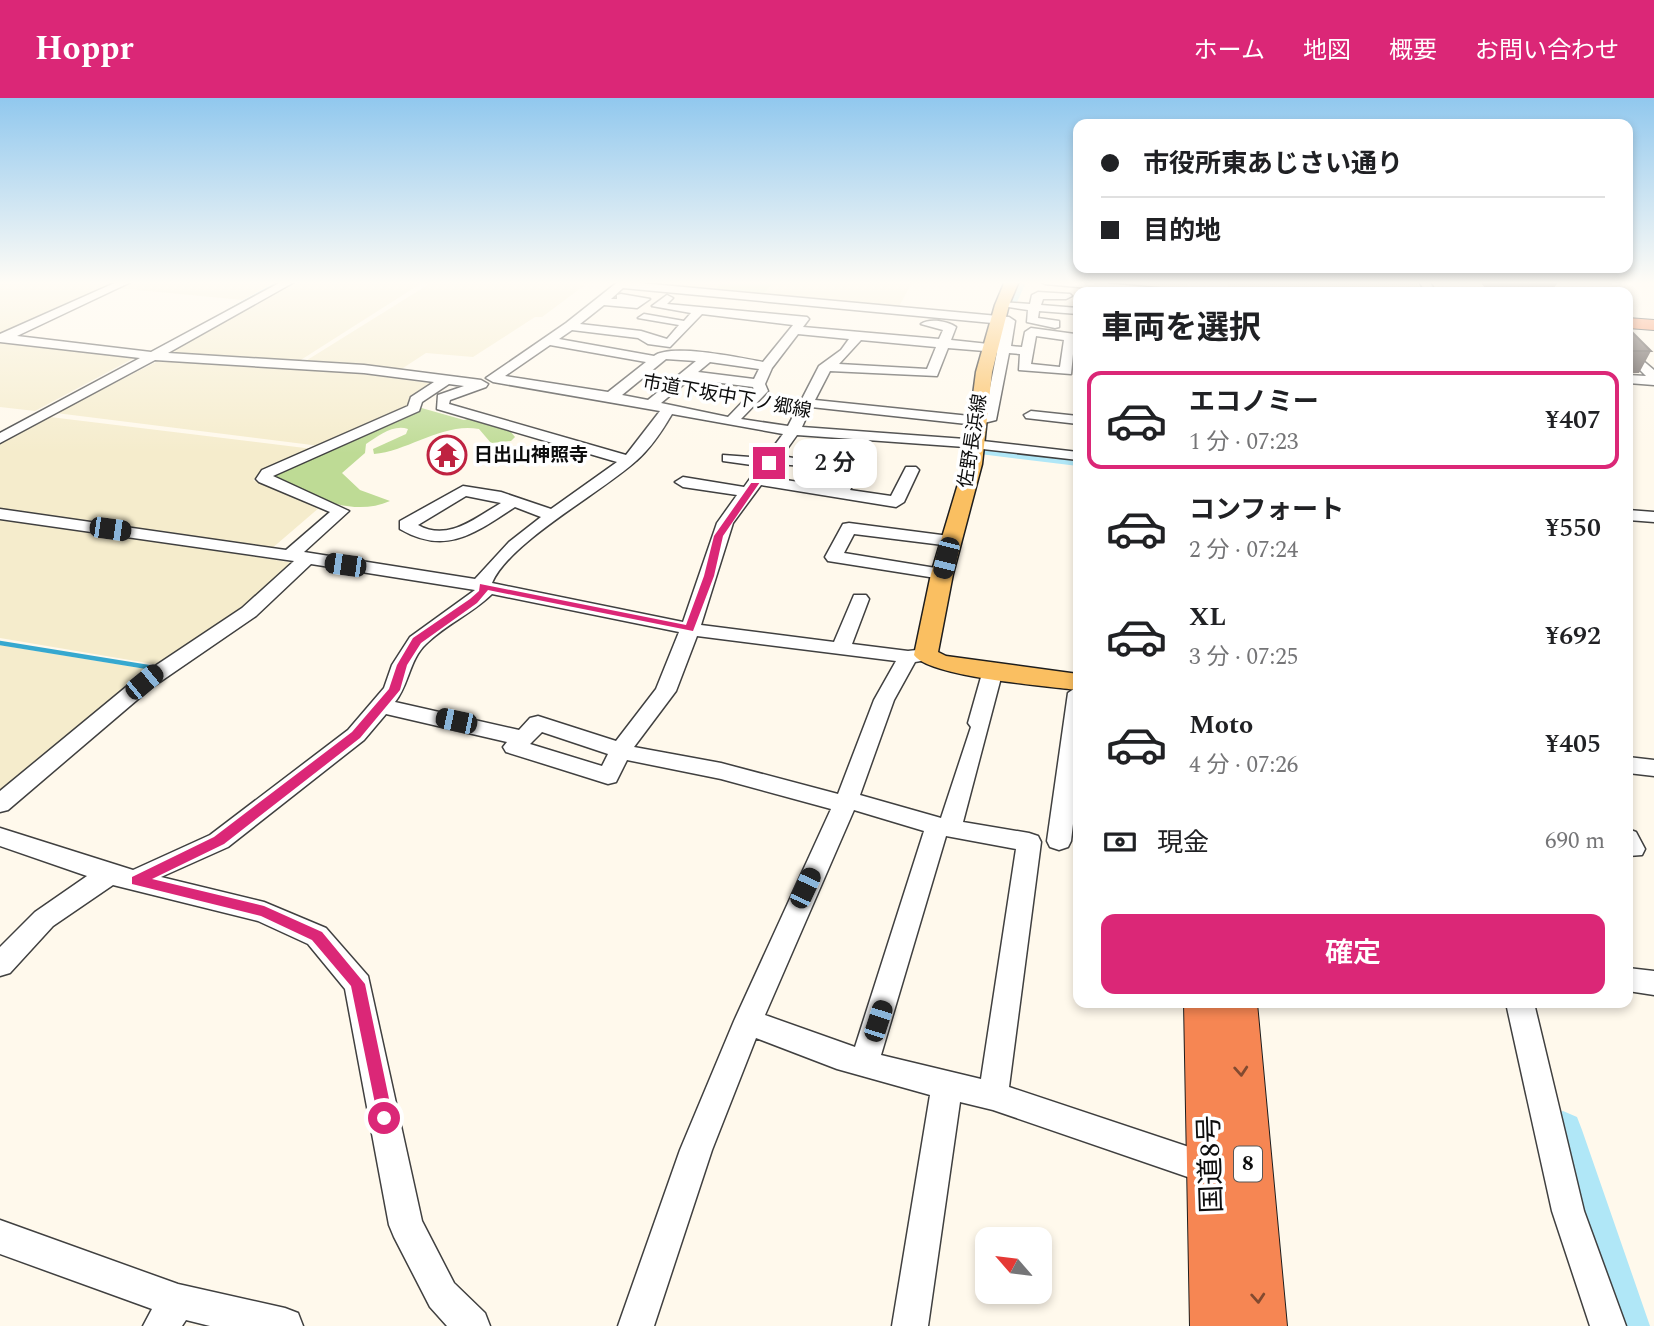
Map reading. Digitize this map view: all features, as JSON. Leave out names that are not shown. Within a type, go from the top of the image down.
[{"type":"highway","name":"国道8号","points":[[1205,1008],[1217,1326]]},
{"type":"highway","name":"国道8号","points":[[1236,1008],[1260,1326]]},
{"type":"main road","name":"佐野長浜線","points":[[917,656],[926,643],[973,464],[980,418],[999,338]]},
{"type":"main road","points":[[917,656],[940,663],[1073,681]]},
{"type":"street","points":[[0,439],[182,338]]},
{"type":"street","points":[[552,338],[487,381],[443,398],[442,405],[509,424],[573,449],[629,460]]},
{"type":"street","points":[[569,345],[579,338]]},
{"type":"street","points":[[587,348],[601,338]]},
{"type":"street","points":[[604,351],[622,338]]},
{"type":"street","points":[[620,354],[650,339],[670,343],[674,338]]},
{"type":"street","points":[[731,422],[761,391],[758,384],[766,367],[788,338]]},
{"type":"street","points":[[621,749],[666,691],[709,576],[718,536],[792,432],[824,369],[845,354],[855,338]]},
{"type":"street","points":[[882,338],[1026,351]]},
{"type":"street","points":[[829,367],[932,373],[946,338]]},
{"type":"street","points":[[1029,338],[1024,367],[1067,378]]},
{"type":"street","points":[[1067,378],[1070,338]]},
{"type":"street","name":"市道下坂中下ノ郷線","points":[[1,339],[149,356],[364,369],[487,381],[611,397],[792,432],[975,444],[1073,456]]},
{"type":"street","points":[[636,357],[650,339]]},
{"type":"street","points":[[548,341],[656,360]]},
{"type":"street","points":[[845,354],[936,362]]},
{"type":"street","points":[[611,397],[663,355],[708,357],[766,367]]},
{"type":"street","points":[[652,405],[708,357]]},
{"type":"street","points":[[1633,357],[1654,379]]},
{"type":"street","points":[[991,373],[1067,378]]},
{"type":"street","points":[[688,375],[758,384]]},
{"type":"street","points":[[0,804],[151,676],[249,612],[341,511],[264,479],[267,473],[414,408],[416,400],[449,378]]},
{"type":"street","points":[[1633,379],[1654,379]]},
{"type":"street","points":[[809,402],[980,418]]},
{"type":"street","points":[[136,880],[219,841],[356,735],[394,690],[402,665],[417,641],[484,592],[483,580],[496,562],[552,515],[629,460],[654,432],[668,408]]},
{"type":"street","points":[[1031,415],[1073,419]]},
{"type":"street","points":[[728,458],[800,463]]},
{"type":"street","points":[[683,482],[841,492],[897,502],[911,470]]},
{"type":"street","points":[[841,492],[853,471]]},
{"type":"street","points":[[512,503],[454,538],[442,538],[406,525],[464,491],[512,503],[552,515]]},
{"type":"street","points":[[0,514],[483,586],[690,629],[917,656]]},
{"type":"street","points":[[1633,515],[1654,517]]},
{"type":"street","points":[[942,574],[834,557],[849,528],[951,541]]},
{"type":"street","points":[[841,648],[860,599]]},
{"type":"street","points":[[636,1326],[696,1150],[748,1021],[846,802],[884,700],[917,656]]},
{"type":"street","points":[[864,1064],[978,727],[993,670]]},
{"type":"street","points":[[382,706],[523,738],[538,723],[645,758],[721,771],[944,826],[1029,842],[993,1096]]},
{"type":"street","points":[[1059,841],[1073,732]]},
{"type":"street","points":[[1633,766],[1654,768]]},
{"type":"street","points":[[0,837],[108,874],[264,912],[317,936],[358,984],[406,1225],[442,1295],[472,1326]]},
{"type":"street","points":[[0,965],[44,919],[108,874]]},
{"type":"street","points":[[1633,981],[1654,983]]},
{"type":"street","points":[[1521,1008],[1568,1211],[1608,1326]]},
{"type":"street","points":[[748,1021],[784,1039],[864,1064],[993,1096],[1211,1169]]},
{"type":"street","points":[[910,1326],[947,1085]]},
{"type":"street","points":[[0,1237],[170,1313],[285,1326]]},
{"type":"shaded area","points":[[193,338],[335,338],[296,363],[170,356],[169,352]]},
{"type":"shaded area","points":[[342,338],[502,338],[473,357],[426,353],[400,370],[304,362]]},
{"type":"shaded area","points":[[0,343],[136,357],[35,411],[0,407]]},
{"type":"shaded area","points":[[160,360],[348,372],[436,384],[409,402],[409,407],[320,446],[56,413]]},
{"type":"shaded area","points":[[50,417],[313,449],[253,480],[320,507],[270,550],[102,522],[0,510],[0,443]]},
{"type":"shaded area","points":[[0,518],[63,525],[294,563],[249,605],[159,665],[0,638]]},
{"type":"shaded area","points":[[0,645],[146,669],[117,694],[116,699],[0,796]]},
{"type":"green space","points":[[418,407],[464,420],[474,417],[507,427],[515,437],[511,441],[491,443],[479,429],[466,428],[439,433],[400,448],[374,454],[373,449],[406,434],[408,429],[397,428],[386,432],[366,444],[365,453],[342,473],[360,490],[390,501],[375,506],[344,506],[269,478],[270,474]]},
{"type":"building","points":[[1633,338],[1638,338],[1651,351],[1633,351]]},
{"type":"waterway","points":[[987,450],[1073,459]]},
{"type":"waterway","points":[[0,643],[154,668]]},
{"type":"waterway","points":[[1563,1130],[1628,1326]]},
{"type":"place","name":"日出山神照寺","points":[[447,455]]},
{"type":"route","points":[[384,1118],[358,984],[317,936],[264,912],[136,880],[219,841],[356,735],[394,690],[402,665],[417,641],[484,592],[483,586],[690,629],[709,576],[718,536],[769,463]]}]
